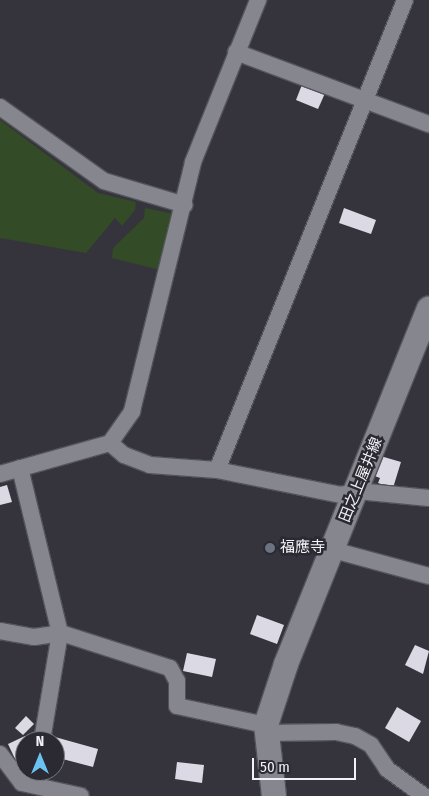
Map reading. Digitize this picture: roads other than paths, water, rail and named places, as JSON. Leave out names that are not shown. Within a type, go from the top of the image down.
[{"type":"main road","name":"田之上屋井線","points":[[274,796],[266,729],[286,664],[429,309]]},
{"type":"street","points":[[0,474],[110,443],[132,412],[185,205],[193,162],[258,0]]},
{"type":"street","points":[[217,470],[405,0]]},
{"type":"street","points":[[236,52],[429,124]]},
{"type":"street","points":[[0,107],[104,181],[185,205]]},
{"type":"street","points":[[110,443],[124,455],[150,465],[217,470],[341,495],[357,491],[429,498]]},
{"type":"street","points":[[20,468],[60,633],[44,731]]},
{"type":"street","points":[[333,550],[429,576]]},
{"type":"street","points":[[0,631],[34,637],[60,633],[175,671],[177,706],[266,729],[336,732],[356,736],[371,745],[404,790],[424,796]]},
{"type":"street","points":[[0,754],[23,783],[81,796]]},
{"type":"place","name":"福應寺","points":[[270,548]]}]
